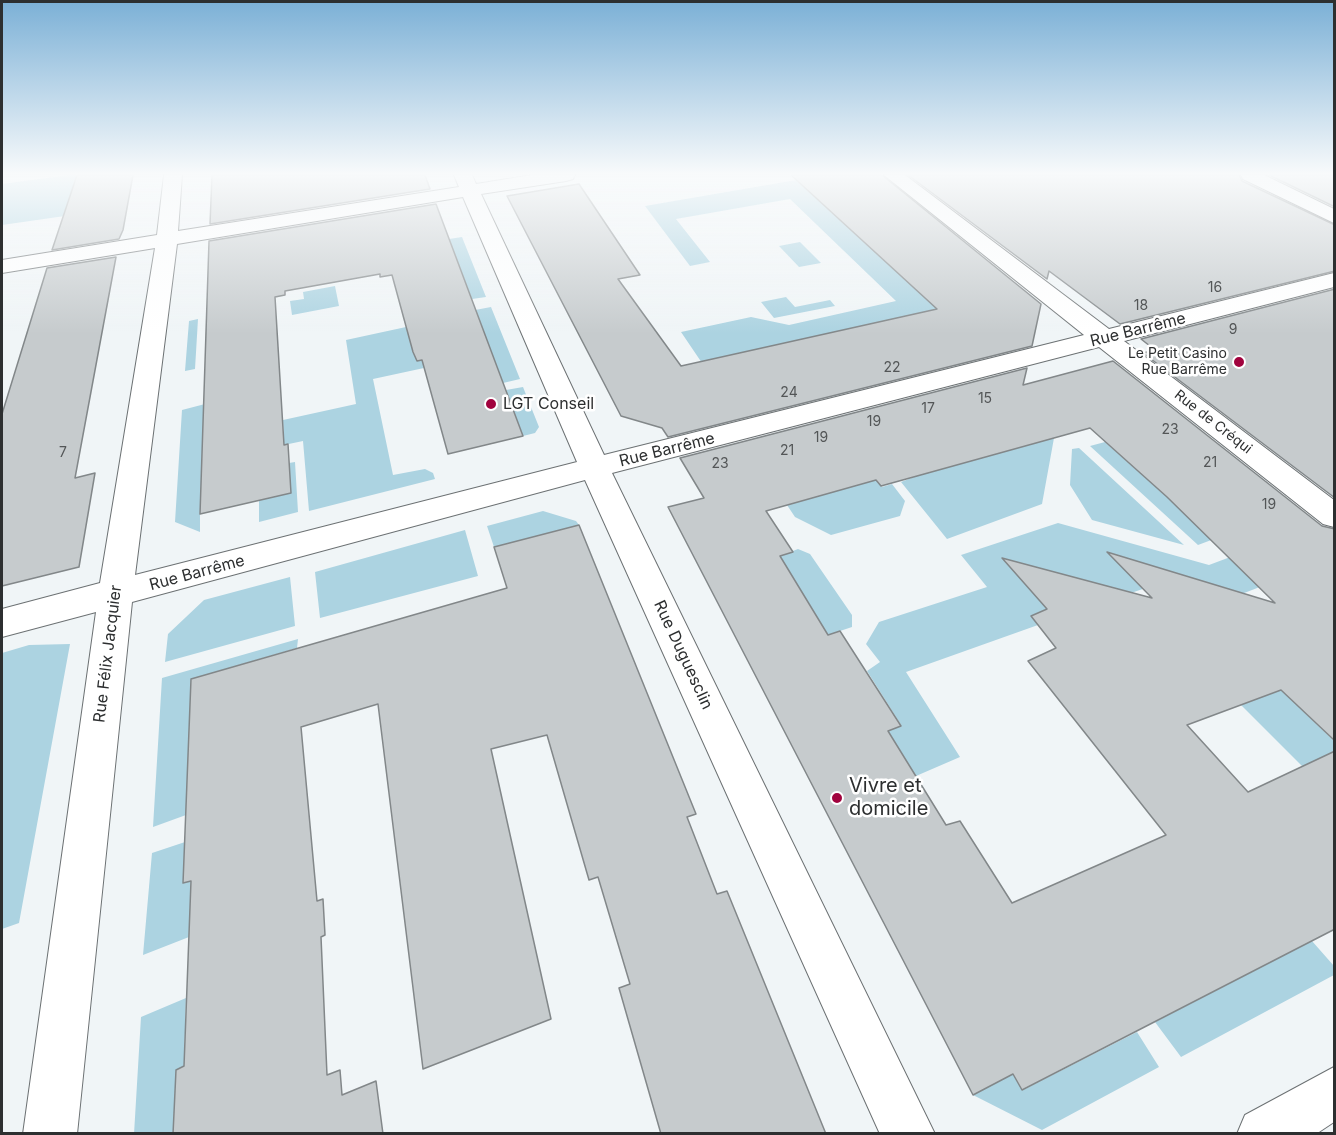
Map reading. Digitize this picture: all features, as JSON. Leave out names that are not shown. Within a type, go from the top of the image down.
[{"type":"street","name":"Rue Félix Jacquier","points":[[50,1134],[115,594],[168,228]]},
{"type":"street","points":[[2,266],[225,228]]},
{"type":"street","name":"Rue Duguesclin","points":[[488,228],[596,467],[908,1134]]},
{"type":"street","name":"Rue de Créqui","points":[[961,228],[1335,516]]},
{"type":"street","name":"Rue Barrême","points":[[2,623],[596,467],[1335,280]]},
{"type":"street","points":[[1264,1134],[1335,1093]]},
{"type":"shaded area","points":[[661,228],[683,228],[710,262],[690,266]]},
{"type":"shaded area","points":[[820,228],[849,228],[929,301],[956,305],[702,363],[681,332],[751,317],[789,325],[896,301]]},
{"type":"shaded area","points":[[462,237],[486,297],[472,299],[449,239]]},
{"type":"shaded area","points":[[800,242],[821,263],[799,267],[779,246]]},
{"type":"shaded area","points":[[335,286],[339,306],[292,315],[290,301],[304,299],[303,292]]},
{"type":"shaded area","points":[[786,297],[795,307],[830,300],[835,306],[774,318],[761,302]]},
{"type":"shaded area","points":[[491,307],[520,379],[503,383],[475,310]]},
{"type":"shaded area","points":[[198,319],[195,369],[185,371],[189,321]]},
{"type":"shaded area","points":[[406,327],[413,351],[422,360],[424,368],[373,379],[393,475],[425,469],[433,473],[435,479],[309,511],[303,441],[284,445],[283,420],[356,404],[346,340]]},
{"type":"shaded area","points":[[523,387],[539,427],[535,433],[523,436],[506,390]]},
{"type":"shaded area","points":[[205,404],[200,532],[175,522],[182,410]]},
{"type":"shaded area","points":[[1054,438],[1042,504],[947,539],[901,482],[987,449],[993,455]]},
{"type":"shaded area","points":[[1105,442],[1214,539],[1198,545],[1090,446]]},
{"type":"shaded area","points":[[1079,448],[1184,545],[1092,520],[1070,485],[1072,449]]},
{"type":"shaded area","points":[[295,462],[298,512],[259,522],[259,500],[289,463]]},
{"type":"shaded area","points":[[876,480],[882,487],[892,484],[905,501],[900,516],[831,535],[795,517],[787,505]]},
{"type":"shaded area","points":[[543,511],[576,521],[579,525],[494,547],[487,526]]},
{"type":"shaded area","points":[[1058,523],[1209,565],[1233,556],[1265,585],[1200,610],[1169,580],[1055,619],[1046,609],[1031,616],[1038,625],[906,672],[960,757],[916,776],[888,731],[901,725],[867,671],[880,662],[866,644],[879,622],[987,587],[961,555]]},
{"type":"shaded area","points":[[465,530],[478,576],[320,618],[315,572]]},
{"type":"shaded area","points":[[798,549],[810,554],[852,615],[852,627],[828,635],[780,556]]},
{"type":"shaded area","points":[[290,577],[295,626],[165,662],[168,634],[204,600]]},
{"type":"shaded area","points":[[298,639],[297,648],[191,679],[186,815],[153,827],[162,678]]},
{"type":"shaded area","points":[[70,644],[19,923],[2,929],[2,653],[29,645]]},
{"type":"shaded area","points":[[1281,690],[1334,741],[1334,765],[1311,775],[1241,705]]},
{"type":"shaded area","points":[[185,842],[183,883],[191,881],[189,937],[143,955],[152,853]]},
{"type":"shaded area","points":[[1312,941],[1334,966],[1334,975],[1181,1057],[1155,1022]]},
{"type":"shaded area","points":[[186,998],[184,1066],[176,1070],[173,1133],[134,1134],[141,1017]]},
{"type":"shaded area","points":[[1137,1032],[1159,1067],[1042,1130],[973,1095],[1013,1074],[1023,1090]]},
{"type":"building","points":[[59,228],[123,228],[119,239],[52,250]]},
{"type":"building","points":[[289,228],[445,228],[523,436],[448,454],[422,360],[417,361],[413,352],[392,275],[380,277],[380,274],[285,291],[285,295],[275,297],[284,445],[288,444],[291,493],[200,514],[209,241]]},
{"type":"building","points":[[524,228],[608,228],[640,275],[618,279],[681,366],[937,309],[849,228],[947,228],[1041,304],[1032,346],[668,437],[662,428],[621,416]]},
{"type":"building","points":[[979,228],[1335,228],[1335,271],[1120,324],[1049,271],[1047,279]]},
{"type":"building","points":[[116,257],[75,478],[95,473],[79,567],[2,586],[2,414],[47,268]]},
{"type":"building","points":[[1335,289],[1335,498],[1143,353],[1155,350],[1141,339]]},
{"type":"building","points":[[1113,361],[1322,526],[1335,529],[1335,741],[1281,690],[1187,725],[1248,792],[1335,751],[1335,929],[1022,1090],[1013,1074],[973,1095],[668,507],[704,498],[680,458],[1027,368],[1023,385]],"holes":[[[1090,428],[1167,497],[1275,603],[1107,552],[1152,598],[1002,558],[1047,609],[1031,616],[1056,648],[1028,661],[1166,835],[1012,903],[960,821],[946,825],[888,731],[901,726],[840,631],[828,635],[780,556],[793,552],[766,511],[876,480],[881,486]]]},
{"type":"building","points":[[579,525],[696,814],[687,817],[717,894],[727,891],[826,1134],[661,1134],[619,988],[630,984],[598,877],[589,880],[547,735],[491,749],[551,1019],[423,1069],[378,704],[301,727],[317,901],[323,899],[325,935],[321,937],[327,1075],[340,1070],[342,1095],[376,1081],[383,1134],[173,1134],[176,1070],[184,1066],[191,881],[183,883],[191,679],[507,588],[494,547]]},
{"type":"place","name":"Le Petit Casino Rue Barrême","points":[[1239,362]]},
{"type":"place","name":"LGT Conseil","points":[[491,404]]},
{"type":"place","name":"Vivre et domicile","points":[[837,798]]}]
